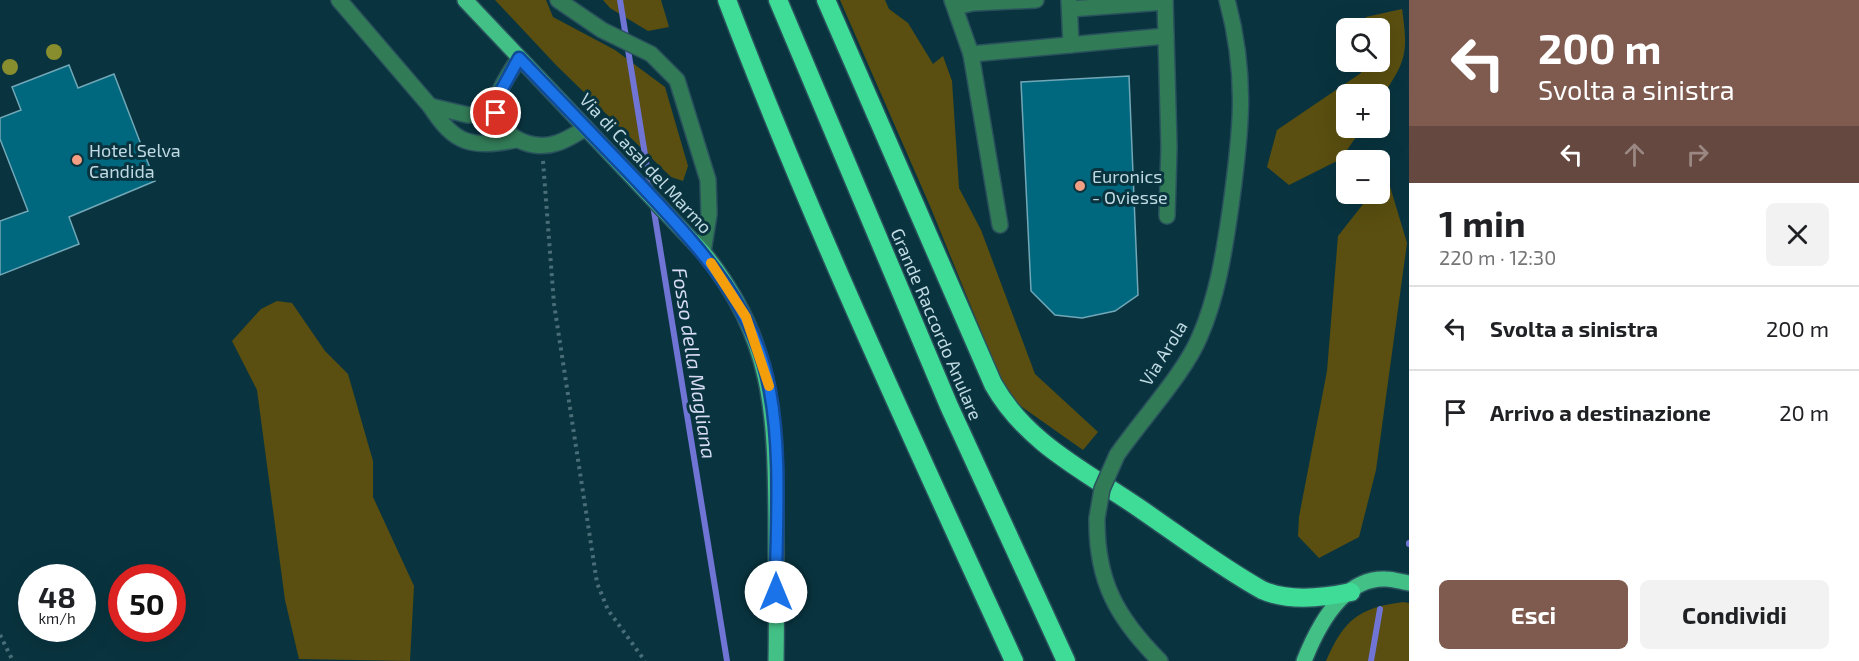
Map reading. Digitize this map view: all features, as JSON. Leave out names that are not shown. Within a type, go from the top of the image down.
[{"type":"highway","points":[[727,0],[768,109],[829,250],[1014,661]]},
{"type":"highway","name":"Grande Raccordo Anulare","points":[[778,0],[949,406],[1066,661]]},
{"type":"highway","points":[[825,0],[993,384],[1006,407],[1020,423],[1058,456],[1262,590],[1276,595],[1312,598],[1351,592]]},
{"type":"main road","name":"Via di Casal del Marmo","points":[[465,0],[697,246],[719,273],[746,317],[770,389],[776,442],[776,661]]},
{"type":"main road","points":[[1304,661],[1329,611],[1351,592],[1384,579],[1409,584]]},
{"type":"street","points":[[339,0],[430,106],[450,134],[460,140],[485,146],[516,140],[542,146],[556,144],[586,128]]},
{"type":"street","points":[[558,0],[602,30],[651,54],[676,80],[708,180],[709,214],[697,246]]},
{"type":"street","points":[[1000,225],[971,54],[954,3],[1036,0]]},
{"type":"street","name":"Via Arola","points":[[1160,661],[1129,627],[1111,596],[1101,566],[1097,518],[1102,489],[1117,455],[1200,337],[1222,263],[1241,135],[1243,100],[1236,34],[1227,0]]},
{"type":"street","points":[[1071,45],[1070,5],[1165,1],[1169,147],[1167,216]]},
{"type":"street","points":[[971,54],[1166,36]]},
{"type":"street","points":[[516,140],[503,127],[496,113],[497,98],[519,58]]},
{"type":"street","points":[[430,106],[468,115],[496,113]]},
{"type":"street","points":[[1384,579],[1409,576]]},
{"type":"path","points":[[542,146],[554,304],[597,583],[608,610],[645,661]]},
{"type":"path","points":[[0,635],[13,661]]},
{"type":"shaded area","points":[[495,0],[546,0],[553,17],[615,50],[665,87],[688,166],[683,181],[671,177],[556,65]]},
{"type":"shaded area","points":[[603,0],[661,0],[669,27],[648,31],[610,8]]},
{"type":"shaded area","points":[[840,0],[885,0],[889,9],[908,23],[933,64],[943,56],[952,81],[959,188],[981,230],[1035,374],[1098,432],[1083,450],[1008,397],[930,206]]},
{"type":"shaded area","points":[[1402,9],[1405,48],[1400,67],[1390,84],[1345,84],[1361,72],[1390,72],[1390,18],[1366,17]]},
{"type":"shaded area","points":[[1336,90],[1336,138],[1355,138],[1347,150],[1336,150],[1336,162],[1289,185],[1267,167],[1277,130]]},
{"type":"shaded area","points":[[1390,186],[1407,243],[1376,470],[1359,537],[1319,558],[1298,536],[1299,517],[1327,371],[1338,236],[1363,204],[1390,204]]},
{"type":"shaded area","points":[[277,301],[292,303],[325,351],[348,374],[373,461],[373,497],[414,586],[410,661],[299,659],[285,600],[257,390],[232,341],[261,309]]},
{"type":"shaded area","points":[[1403,602],[1409,603],[1409,661],[1326,661],[1339,635],[1355,618],[1375,608]]},
{"type":"building","name":"Hotel Selva Candida","points":[[69,65],[78,88],[114,74],[155,181],[69,217],[79,244],[0,275],[0,221],[28,211],[0,139],[0,118],[21,110],[12,87]]},
{"type":"building","name":"Euronics - Oviesse","points":[[1129,76],[1138,295],[1115,311],[1082,318],[1055,315],[1031,291],[1021,82]]},
{"type":"waterway","name":"Fosso della Magliana","points":[[620,0],[651,192]]},
{"type":"waterway","name":"Fosso della Magliana","points":[[653,205],[727,661]]},
{"type":"waterway","points":[[1371,661],[1380,609]]},
{"type":"slow traffic","points":[[711,263],[746,317],[761,356],[769,386]]},
{"type":"place","name":"Hotel Selva Candida","points":[[77,160]]},
{"type":"place","name":"Euronics - Oviesse","points":[[1080,186]]},
{"type":"route","points":[[496,113],[497,98],[519,58],[703,252],[740,305],[761,356],[773,406],[776,442],[776,592]]}]
